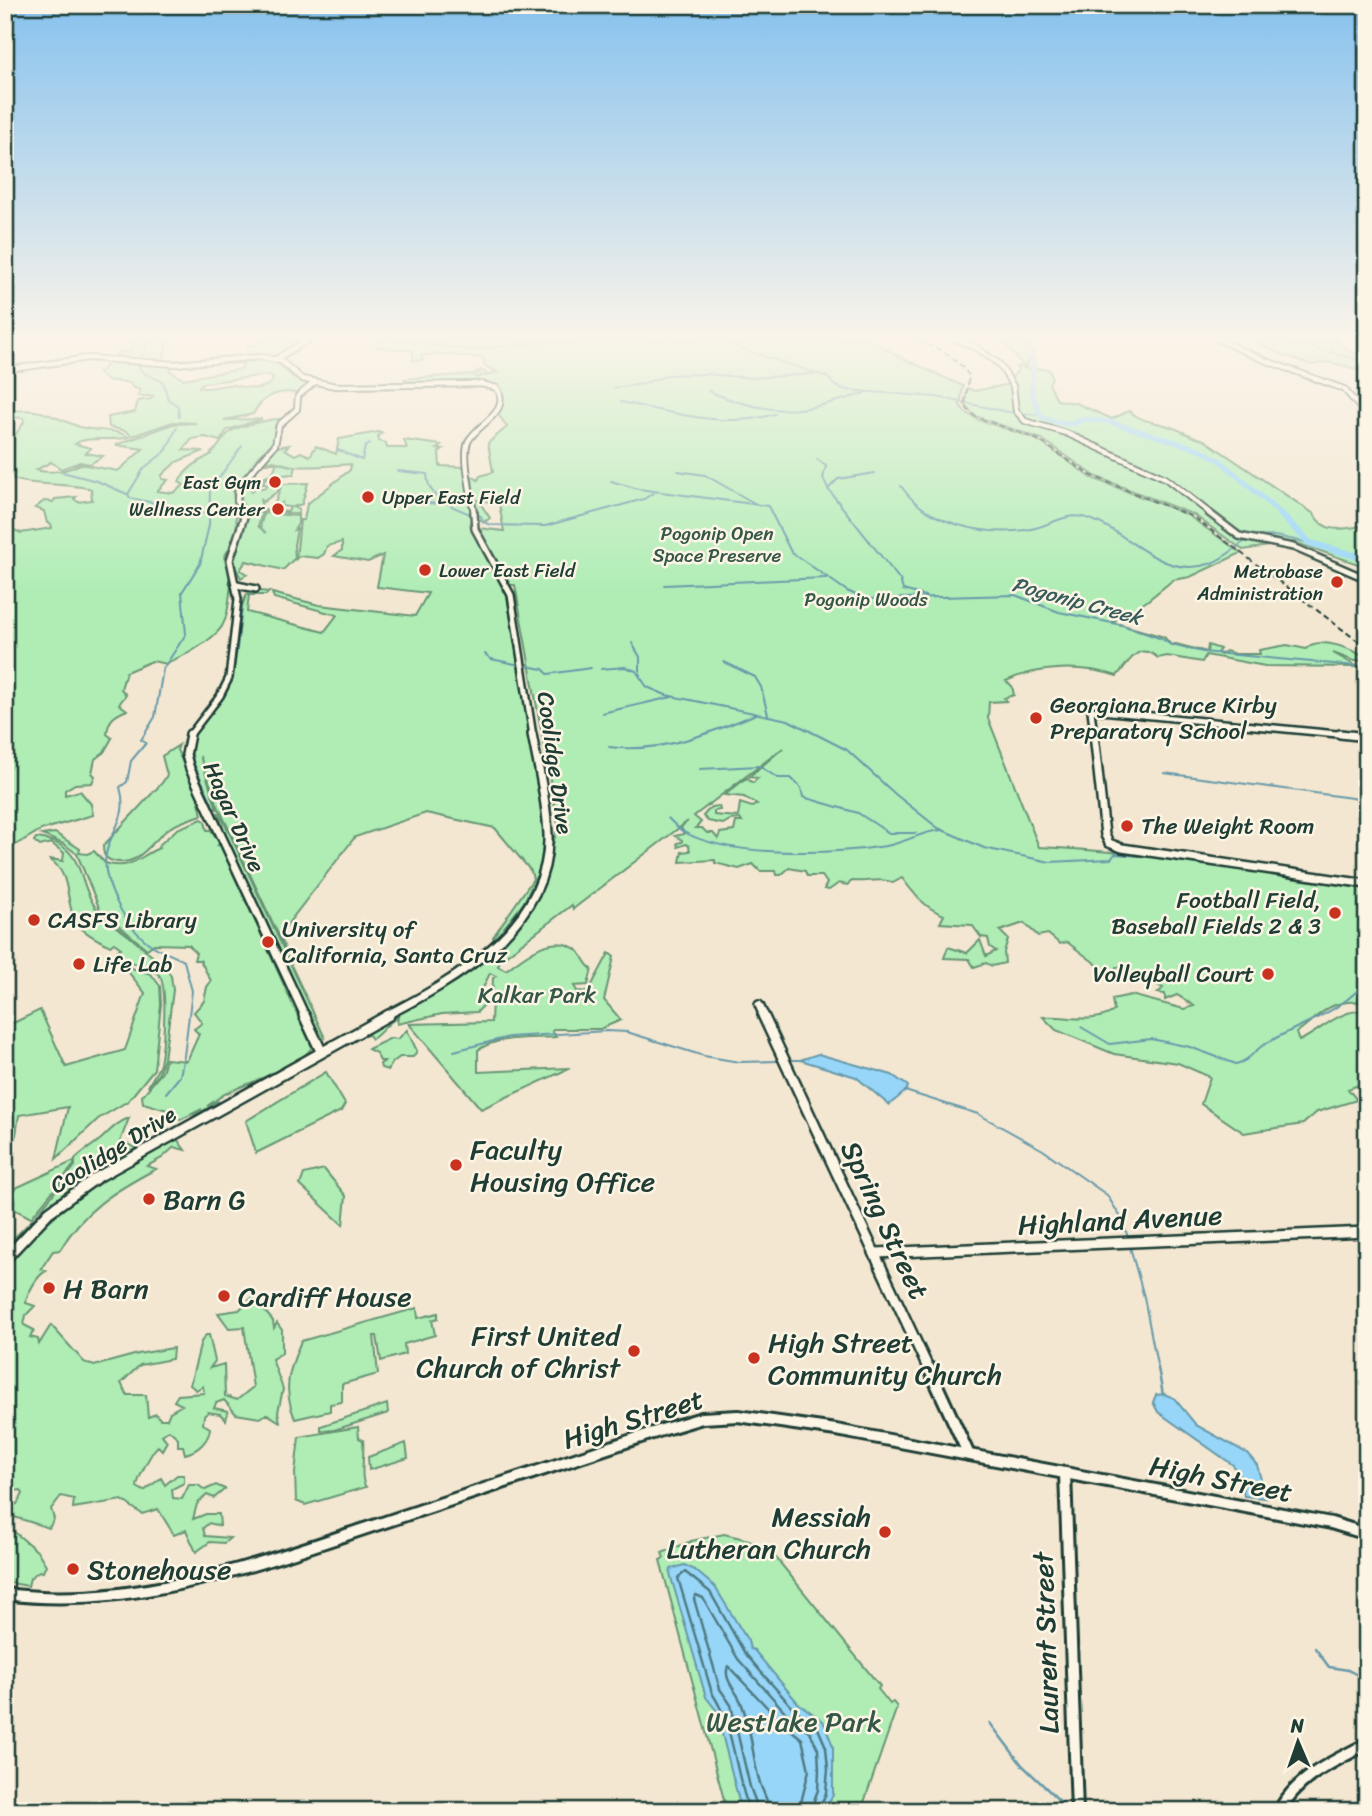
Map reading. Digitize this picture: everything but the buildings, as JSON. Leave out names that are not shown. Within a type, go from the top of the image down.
[{"type":"main road","name":"Hagar Drive","points":[[281,423],[276,444],[238,486],[237,498],[244,520],[230,560],[238,592],[229,678],[220,696],[193,728],[187,746],[187,762],[321,1051]]},
{"type":"main road","name":"Coolidge Drive","points":[[5,1259],[35,1226],[78,1189],[420,996],[481,958],[518,918],[534,893],[545,866],[547,819],[513,605],[508,588],[475,528],[471,482],[465,456],[469,440],[486,423]]},
{"type":"main road","points":[[1031,423],[1066,433],[1165,478],[1239,536],[1293,547],[1367,579]]},
{"type":"main road","points":[[238,592],[252,590],[238,592]]},
{"type":"main road","points":[[1367,737],[1091,710],[1105,835],[1109,843],[1122,848],[1367,884]]},
{"type":"main road","name":"Spring Street","points":[[759,1005],[968,1455]]},
{"type":"main road","name":"Highland Avenue","points":[[876,1253],[1367,1232]]},
{"type":"main road","name":"High Street","points":[[5,1594],[70,1598],[175,1584],[234,1572],[702,1418],[738,1416],[1065,1473],[1331,1523],[1367,1534]]},
{"type":"main road","name":"Laurent Street","points":[[1065,1473],[1077,1811]]},
{"type":"main road","points":[[1279,1811],[1286,1797],[1297,1785],[1367,1744]]},
{"type":"green space","points":[[24,423],[69,423],[80,427],[117,432],[129,437],[93,439],[75,444],[91,448],[86,453],[103,456],[90,464],[80,462],[61,469],[51,462],[36,470],[53,472],[80,464],[118,471],[143,449],[116,445],[173,424],[196,423],[190,423],[250,423],[227,430],[220,441],[205,437],[192,439],[183,450],[204,451],[176,462],[162,475],[162,479],[168,480],[157,491],[173,493],[184,485],[179,482],[185,473],[212,454],[230,432],[254,423],[277,423],[273,442],[257,458],[233,492],[237,525],[234,538],[224,557],[231,585],[223,624],[213,637],[167,664],[152,661],[126,672],[121,689],[126,695],[119,704],[127,710],[116,716],[109,725],[107,734],[112,738],[104,752],[95,759],[92,773],[95,776],[92,783],[75,784],[65,790],[65,795],[80,791],[91,804],[93,815],[41,830],[5,851],[5,533],[12,529],[21,533],[52,528],[51,524],[47,523],[44,511],[35,508],[44,501],[53,502],[55,499],[76,497],[74,499],[78,502],[92,500],[91,489],[18,481],[12,478],[15,471],[5,469],[5,460],[10,456],[5,455],[5,448],[12,444],[10,443]]},
{"type":"green space","points":[[109,423],[171,423],[132,436],[126,431],[109,427]]},
{"type":"green space","name":"Pogonip Open Space Preserve","points":[[504,423],[987,423],[1031,437],[1092,478],[1186,514],[1241,553],[1190,577],[1173,580],[1147,601],[1112,622],[1164,637],[1171,645],[1207,652],[1208,645],[1220,649],[1217,653],[1221,655],[1226,651],[1235,654],[1260,654],[1259,650],[1287,645],[1306,649],[1311,645],[1327,643],[1346,648],[1367,660],[1354,661],[1333,653],[1358,667],[1265,666],[1206,655],[1202,662],[1167,656],[1158,658],[1151,653],[1140,652],[1130,659],[1117,676],[1089,670],[1060,669],[1032,672],[1006,681],[1012,686],[1014,695],[1004,698],[1006,701],[989,702],[988,718],[1039,847],[1163,857],[1367,888],[1367,1002],[1335,1005],[1296,1033],[1299,1041],[1339,1016],[1367,1011],[1367,1082],[1348,1089],[1357,1100],[1317,1112],[1303,1124],[1244,1133],[1201,1104],[1210,1077],[1178,1063],[1114,1054],[1056,1030],[1043,1017],[1097,1018],[1114,1011],[1112,999],[1131,995],[1184,1009],[1194,1006],[1177,995],[1165,1000],[1165,994],[1158,993],[1163,988],[1141,976],[1135,978],[1120,970],[1121,967],[1108,973],[1067,942],[1060,944],[1048,934],[1038,936],[1024,923],[1000,931],[1008,939],[1004,952],[1005,963],[992,966],[986,963],[974,967],[969,959],[944,958],[948,947],[967,953],[980,940],[986,956],[996,951],[990,947],[988,938],[981,937],[972,925],[940,923],[944,915],[926,905],[902,878],[893,883],[878,880],[852,881],[847,885],[839,883],[829,890],[824,889],[827,883],[822,876],[807,876],[805,871],[789,868],[781,875],[776,875],[775,871],[760,871],[753,864],[739,869],[715,863],[715,860],[680,862],[682,852],[690,851],[686,844],[678,847],[677,843],[682,840],[675,836],[684,834],[681,827],[688,821],[573,909],[572,905],[500,960],[498,966],[506,970],[540,947],[559,943],[569,945],[578,951],[592,969],[588,985],[574,986],[577,991],[588,992],[609,953],[614,957],[604,1000],[621,1020],[600,1029],[555,1029],[552,1031],[556,1037],[506,1040],[478,1050],[478,1072],[570,1068],[481,1109],[409,1024],[491,1022],[493,978],[496,976],[490,973],[482,990],[484,1005],[477,1012],[442,1014],[397,1024],[398,1017],[372,1039],[369,1035],[354,1038],[492,952],[538,894],[544,882],[558,824],[515,585],[510,585],[478,528],[504,531],[498,498],[491,502],[478,500],[490,518],[486,521],[476,519],[472,476],[478,480],[480,476],[493,472],[488,443],[507,427]],"holes":[[[783,748],[749,777],[758,778],[753,783],[746,778],[725,795],[744,797],[757,804],[752,807],[740,803],[738,817],[714,815],[714,811],[720,810],[719,806],[711,807],[703,816],[708,821],[723,824],[740,819],[742,822],[736,822],[734,831],[720,833],[718,839],[713,833],[696,828],[701,822],[694,816]]]},
{"type":"green space","points":[[995,423],[1155,423],[1171,427],[1204,440],[1314,514],[1323,525],[1335,529],[1362,526],[1367,533],[1367,567],[1294,542],[1243,550],[1194,515],[1095,476],[1042,439]]},
{"type":"green space","points":[[378,432],[382,433],[378,436],[379,441],[386,443],[387,448],[407,448],[404,440],[441,445],[437,449],[443,449],[439,452],[440,466],[465,467],[472,528],[507,595],[544,826],[542,859],[537,875],[524,902],[496,938],[493,937],[533,879],[531,871],[495,828],[426,813],[355,837],[280,934],[285,949],[218,806],[200,756],[217,809],[204,790],[193,762],[191,746],[200,724],[226,694],[232,678],[240,614],[247,594],[269,592],[266,595],[249,595],[247,612],[324,632],[337,615],[274,598],[272,593],[319,605],[415,616],[428,593],[377,587],[383,555],[368,562],[334,556],[342,550],[342,542],[327,546],[324,554],[318,558],[299,556],[296,559],[300,520],[304,520],[307,504],[350,470],[351,464],[296,466],[294,474],[271,476],[263,480],[265,484],[243,484],[273,472],[276,463],[263,463],[247,478],[277,447],[289,445],[285,449],[295,455],[301,452],[310,456],[316,446],[336,454],[339,439]]},
{"type":"green space","points":[[269,483],[279,483],[278,491],[263,502],[260,498],[262,509],[245,509],[241,501],[242,489],[249,488],[252,492],[255,488],[265,488]]},
{"type":"green space","points":[[308,483],[302,504],[293,507],[299,510],[298,514],[262,511],[265,509],[288,512],[290,507],[275,503],[282,484]]},
{"type":"green space","points":[[247,513],[262,513],[258,526],[266,533],[260,527],[264,513],[298,516],[298,524],[294,530],[297,529],[295,558],[283,570],[246,561],[240,570],[247,574],[241,578],[232,561]]},
{"type":"green space","points":[[179,745],[177,750],[197,793],[202,815],[171,827],[137,858],[120,862],[108,859],[103,846],[162,783],[167,775],[162,756]]},
{"type":"green space","points":[[218,813],[325,1038],[321,1041],[228,842]]},
{"type":"green space","points":[[202,819],[207,830],[211,830],[220,843],[217,846],[220,844],[222,848],[312,1047],[296,1062],[223,1095],[207,1106],[219,1101],[191,1118],[202,1109],[180,1120],[167,1110],[143,1103],[142,1096],[162,1072],[166,1059],[187,1061],[199,1034],[194,1029],[202,1023],[194,1012],[204,1001],[211,981],[200,960],[194,960],[196,953],[189,945],[154,944],[147,949],[100,910],[77,854],[64,844],[42,835],[55,833],[80,849],[79,853],[94,851],[105,863],[122,865],[135,862],[159,848],[158,846],[177,829]]},
{"type":"green space","points":[[36,838],[53,842],[73,856],[91,900],[99,912],[166,968],[171,976],[173,990],[164,1059],[158,1075],[148,1087],[159,1067],[161,1056],[164,1017],[161,980],[158,974],[122,956],[117,951],[121,948],[114,943],[110,946],[81,928],[75,920],[62,874],[49,859],[63,861],[64,853],[51,843],[40,846],[34,841]]},
{"type":"green space","points":[[128,967],[151,974],[160,986],[161,1004],[154,1069],[128,1101],[98,1119],[56,1159],[68,1107],[19,1115],[16,1135],[5,1155],[5,1027],[40,1010],[66,1067],[125,1050],[145,993],[126,969]]},
{"type":"green space","points":[[407,1030],[417,1051],[413,1057],[400,1057],[388,1070],[381,1068],[380,1064],[385,1061],[380,1061],[376,1053],[368,1049],[391,1038],[398,1039]]},
{"type":"green space","points":[[326,1072],[345,1104],[341,1111],[256,1153],[246,1121]]},
{"type":"green space","points":[[129,1118],[114,1157],[122,1141],[133,1147],[141,1146],[106,1166],[111,1160],[43,1213],[5,1251],[5,1247],[35,1217],[75,1166],[75,1159],[117,1124]]},
{"type":"green space","points":[[177,1139],[185,1150],[174,1147],[147,1166],[156,1169],[102,1202],[79,1223],[60,1250],[53,1251],[41,1269],[46,1271],[36,1281],[28,1296],[26,1303],[35,1306],[26,1315],[24,1325],[34,1330],[30,1337],[38,1339],[39,1344],[51,1325],[84,1362],[94,1366],[173,1348],[172,1359],[140,1365],[121,1383],[127,1395],[146,1395],[148,1417],[156,1414],[160,1419],[167,1419],[170,1412],[182,1405],[174,1401],[178,1395],[204,1393],[203,1386],[196,1390],[190,1385],[201,1342],[206,1335],[209,1335],[215,1361],[210,1368],[224,1364],[225,1396],[237,1400],[253,1387],[244,1327],[229,1328],[218,1313],[239,1310],[253,1297],[273,1321],[274,1328],[277,1323],[282,1330],[282,1353],[272,1359],[283,1389],[278,1412],[280,1422],[267,1414],[260,1418],[236,1414],[224,1400],[216,1403],[214,1408],[228,1411],[226,1420],[220,1414],[208,1412],[204,1416],[203,1424],[210,1428],[202,1445],[185,1454],[183,1446],[178,1446],[178,1438],[169,1430],[162,1435],[167,1441],[162,1450],[158,1446],[155,1449],[140,1478],[137,1487],[144,1491],[161,1478],[165,1485],[177,1475],[184,1475],[184,1483],[172,1489],[173,1498],[182,1499],[189,1485],[198,1485],[205,1490],[216,1485],[225,1489],[214,1498],[207,1495],[197,1504],[193,1519],[206,1514],[219,1514],[220,1526],[209,1523],[203,1528],[205,1536],[230,1538],[224,1543],[210,1542],[196,1552],[186,1530],[174,1535],[158,1509],[142,1514],[122,1500],[73,1508],[74,1499],[61,1496],[51,1509],[54,1519],[49,1528],[5,1514],[8,1506],[17,1504],[23,1494],[21,1490],[5,1492],[5,1267],[50,1220],[83,1194]]},
{"type":"green space","points":[[74,1161],[74,1165],[31,1218],[14,1209],[5,1216],[5,1193]]},
{"type":"green space","points":[[324,1169],[346,1196],[343,1225],[300,1185],[304,1174]]},
{"type":"green space","points":[[417,1308],[418,1318],[438,1313],[438,1318],[432,1320],[435,1335],[404,1344],[405,1354],[381,1361],[377,1336],[374,1336],[378,1374],[342,1384],[342,1402],[330,1404],[330,1411],[295,1419],[288,1388],[293,1361],[301,1341]]},
{"type":"green space","points":[[387,1404],[388,1413],[334,1430],[321,1431],[321,1426]]},
{"type":"green space","points":[[358,1427],[359,1438],[363,1440],[363,1478],[366,1487],[305,1505],[296,1501],[295,1473],[299,1437]]},
{"type":"green space","points":[[406,1443],[408,1458],[369,1470],[368,1457]]},
{"type":"green space","points":[[5,1524],[38,1552],[46,1565],[43,1572],[39,1571],[30,1578],[28,1586],[5,1582]]},
{"type":"green space","name":"Westlake Park","points":[[724,1534],[749,1540],[773,1554],[880,1686],[878,1689],[890,1704],[893,1702],[897,1707],[861,1811],[727,1811],[660,1560],[664,1558],[662,1553],[689,1542],[692,1545],[691,1541]]},
{"type":"water","points":[[818,1054],[892,1075],[908,1086],[906,1091],[889,1105],[856,1077],[800,1060]]},
{"type":"water","points":[[1164,1394],[1174,1398],[1196,1425],[1247,1453],[1257,1465],[1266,1498],[1244,1496],[1241,1478],[1233,1465],[1158,1412],[1153,1402],[1156,1395]]},
{"type":"water","points":[[684,1565],[695,1570],[715,1587],[748,1641],[750,1649],[754,1650],[798,1703],[823,1721],[833,1746],[833,1795],[823,1811],[746,1811],[740,1805],[716,1710],[706,1697],[670,1574],[671,1569]]},
{"type":"waterway","points":[[1058,423],[1076,423]]},
{"type":"waterway","points":[[1111,423],[1199,449],[1219,460],[1281,514]]},
{"type":"waterway","points":[[177,427],[166,451],[144,468],[128,494],[130,498],[208,514]]},
{"type":"waterway","points":[[338,450],[362,460],[365,447],[370,444]]},
{"type":"waterway","points":[[166,1093],[180,1076],[192,991],[184,961],[150,944],[125,916],[108,878],[106,854],[121,815],[120,787],[127,782],[131,761],[146,743],[141,740],[155,717],[163,669],[186,634],[182,592],[200,564],[209,525],[210,490],[242,446]]},
{"type":"waterway","points":[[817,459],[826,466],[823,478],[828,489],[900,580],[903,590],[925,596]]},
{"type":"waterway","points":[[398,471],[427,474],[428,483],[436,496],[470,514]]},
{"type":"waterway","points":[[678,471],[705,475],[756,504]]},
{"type":"waterway","points":[[62,472],[97,481],[127,494]]},
{"type":"waterway","points":[[829,488],[838,479],[875,473]]},
{"type":"waterway","name":"Pogonip Creek","points":[[611,481],[638,489],[768,506],[791,552],[847,591],[865,599],[1015,595],[1059,612],[1122,625],[1162,639],[1171,645],[1203,652],[1367,667]]},
{"type":"waterway","points":[[901,486],[926,510],[959,525],[1014,531],[1031,529],[1063,518],[1083,517],[1099,523],[1144,551],[1174,565],[1191,567],[1209,564],[1245,541]]},
{"type":"waterway","points":[[477,515],[481,516],[483,522],[491,525],[545,526],[644,499],[653,493]]},
{"type":"waterway","points":[[429,503],[442,504]]},
{"type":"waterway","points":[[1279,513],[1310,543],[1367,559]]},
{"type":"waterway","points":[[1250,537],[1275,536],[1310,543]]},
{"type":"waterway","points":[[664,585],[826,578]]},
{"type":"waterway","points":[[236,656],[242,608]]},
{"type":"waterway","points":[[632,643],[640,657],[640,675]]},
{"type":"waterway","points":[[485,654],[491,659],[520,665]]},
{"type":"waterway","points":[[724,662],[755,677],[761,687],[768,715]]},
{"type":"waterway","points":[[526,666],[543,669],[548,674],[591,668]]},
{"type":"waterway","points":[[601,669],[625,667],[636,671],[647,687],[666,695],[788,720],[847,750],[895,794],[938,828],[984,848],[1050,862],[1111,859],[1115,854],[1176,859]]},
{"type":"waterway","points":[[602,713],[672,697]]},
{"type":"waterway","points":[[609,747],[666,745],[703,735],[756,714]]},
{"type":"waterway","points":[[191,747],[193,762],[212,803]]},
{"type":"waterway","points":[[700,769],[759,766],[778,778],[791,778],[801,788],[803,797],[858,813],[889,833],[916,833]]},
{"type":"waterway","points":[[1164,773],[1367,800]]},
{"type":"waterway","points":[[668,818],[682,831],[704,840],[754,850],[783,852],[839,851],[886,846],[927,832],[942,830]]},
{"type":"waterway","points":[[1313,880],[1367,889]]},
{"type":"waterway","points":[[1081,1027],[1110,1044],[1151,1039],[1190,1047],[1236,1064],[1247,1059],[1262,1046],[1338,1006],[1360,988]]},
{"type":"waterway","points":[[454,1051],[509,1037],[607,1031],[627,1032],[704,1056],[739,1062],[779,1061]]},
{"type":"waterway","points":[[788,1060],[800,1060]]},
{"type":"waterway","points":[[905,1091],[978,1114],[1043,1150],[1107,1195],[1123,1221],[1128,1238]]},
{"type":"waterway","points":[[1130,1247],[1144,1297],[1158,1370]]},
{"type":"waterway","points":[[1158,1368],[1163,1395]]},
{"type":"waterway","points":[[1315,1648],[1329,1667],[1348,1670],[1367,1680]]},
{"type":"waterway","points":[[990,1723],[1022,1765],[1066,1807]]},
{"type":"railway","points":[[992,423],[1039,440],[1090,475],[1195,518],[1367,648]]},
{"type":"place","name":"East Gym","points":[[275,482]]},
{"type":"place","name":"Upper East Field","points":[[368,497]]},
{"type":"place","name":"Wellness Center","points":[[278,509]]},
{"type":"place","name":"Lower East Field","points":[[425,570]]},
{"type":"place","name":"Metrobase Administration","points":[[1337,582]]},
{"type":"place","name":"Georgiana Bruce Kirby Preparatory School","points":[[1036,718]]},
{"type":"place","name":"The Weight Room","points":[[1127,826]]},
{"type":"place","name":"Football Field, Baseball Fields 2 & 3","points":[[1335,913]]},
{"type":"place","name":"CASFS Library","points":[[34,920]]},
{"type":"place","name":"University of California, Santa Cruz","points":[[268,942]]},
{"type":"place","name":"Life Lab","points":[[79,964]]},
{"type":"place","name":"Volleyball Court","points":[[1268,974]]},
{"type":"place","name":"Faculty Housing Office","points":[[456,1165]]},
{"type":"place","name":"Barn G","points":[[149,1199]]},
{"type":"place","name":"H Barn","points":[[49,1288]]},
{"type":"place","name":"Cardiff House","points":[[224,1296]]},
{"type":"place","name":"First United Church of Christ","points":[[634,1351]]},
{"type":"place","name":"High Street Community Church","points":[[754,1358]]},
{"type":"place","name":"Messiah Lutheran Church","points":[[885,1532]]},
{"type":"place","name":"Stonehouse","points":[[73,1569]]},
{"type":"park label","name":"Pogonip Woods","points":[[866,599]]},
{"type":"park label","name":"Kalkar Park","points":[[537,995]]}]
